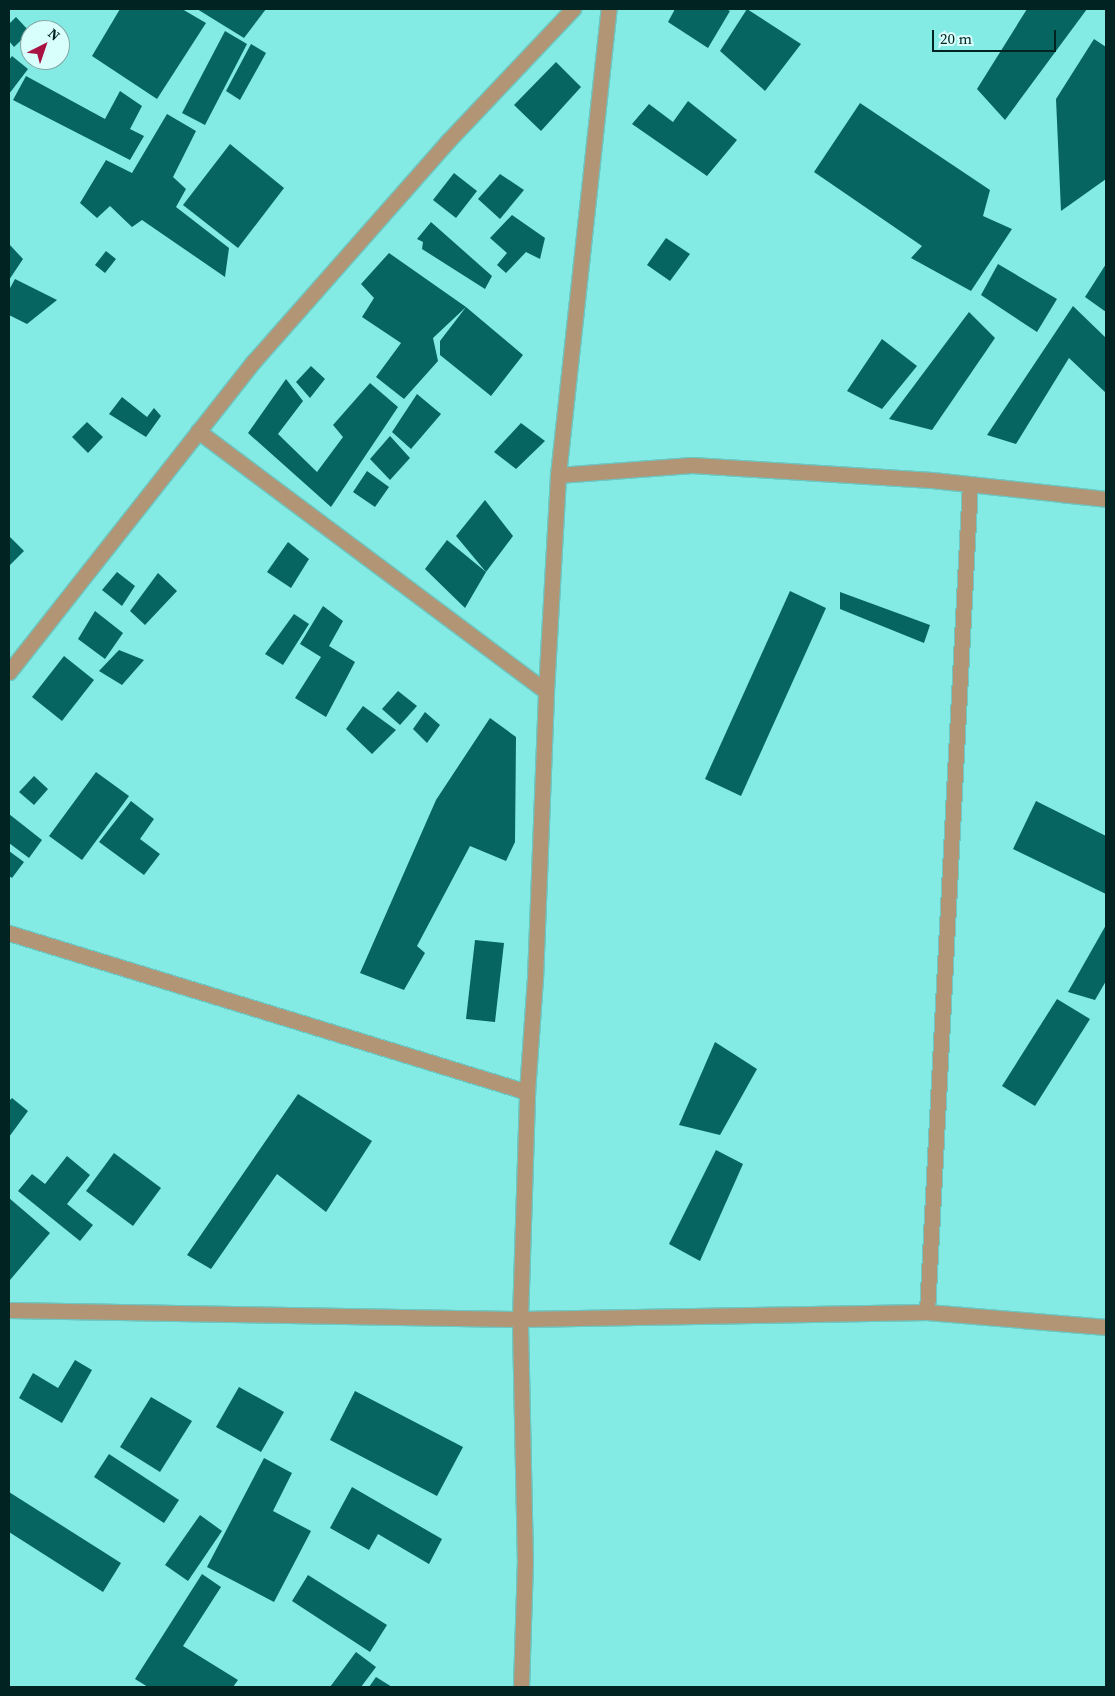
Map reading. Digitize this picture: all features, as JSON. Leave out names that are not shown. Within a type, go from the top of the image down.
[{"type":"street","points":[[9,672],[254,360],[436,156],[573,9]]},
{"type":"street","points":[[521,1687],[525,1563],[520,1319],[527,1092],[535,979],[546,691],[558,475],[609,9]]},
{"type":"street","points":[[198,431],[546,691]]},
{"type":"street","points":[[558,475],[692,465],[844,473],[1106,499]]},
{"type":"street","points":[[927,1312],[970,484]]},
{"type":"street","points":[[9,932],[527,1092]]},
{"type":"street","points":[[9,1310],[520,1319],[927,1312],[1106,1326]]},
{"type":"building","points":[[120,9],[182,9],[206,23],[157,99],[92,56]]},
{"type":"building","points":[[197,9],[266,9],[244,38]]},
{"type":"building","points":[[675,9],[726,9],[730,11],[708,48],[668,22]]},
{"type":"building","points":[[747,9],[801,44],[765,91],[720,51]]},
{"type":"building","points":[[1027,9],[1087,9],[1005,120],[977,89]]},
{"type":"building","points":[[16,17],[20,21],[20,41],[14,47],[9,41],[9,24]]},
{"type":"building","points":[[225,31],[247,44],[205,125],[182,113]]},
{"type":"building","points":[[1094,39],[1106,47],[1106,179],[1061,211],[1056,99]]},
{"type":"building","points":[[251,44],[266,53],[240,100],[226,91]]},
{"type":"building","points":[[12,56],[20,62],[20,70],[27,70],[9,94],[9,60]]},
{"type":"building","points":[[556,62],[581,87],[541,131],[514,105]]},
{"type":"building","points":[[26,76],[105,119],[120,91],[142,106],[130,129],[144,136],[130,160],[13,100]]},
{"type":"building","points":[[688,101],[737,140],[707,176],[632,124],[649,104],[673,122]]},
{"type":"building","points":[[860,103],[990,190],[983,216],[1012,229],[971,291],[911,258],[922,246],[814,172]]},
{"type":"building","points":[[167,114],[196,131],[173,177],[186,189],[176,207],[229,248],[225,277],[142,220],[132,227],[110,206],[97,218],[80,203],[106,160],[132,173]]},
{"type":"building","points":[[230,144],[284,188],[238,248],[183,205]]},
{"type":"building","points":[[454,173],[477,191],[456,218],[433,200]]},
{"type":"building","points":[[500,174],[524,190],[500,219],[478,199]]},
{"type":"building","points":[[512,215],[545,238],[540,259],[526,252],[506,273],[497,265],[507,253],[490,238]]},
{"type":"building","points":[[431,222],[492,276],[485,289],[422,249],[423,242],[417,239]]},
{"type":"building","points":[[666,238],[690,254],[670,281],[647,265]]},
{"type":"building","points":[[9,244],[23,259],[9,280]]},
{"type":"building","points":[[106,251],[116,259],[105,273],[95,265]]},
{"type":"building","points":[[389,253],[466,307],[433,338],[438,361],[404,399],[376,377],[401,343],[362,317],[374,298],[361,284]]},
{"type":"building","points":[[998,264],[1057,299],[1037,332],[981,295]]},
{"type":"building","points":[[1106,264],[1106,312],[1085,297]]},
{"type":"building","points":[[15,279],[57,300],[27,324],[9,315],[9,290]]},
{"type":"building","points":[[1073,306],[1106,338],[1106,393],[1069,358],[1016,444],[987,435]]},
{"type":"building","points":[[466,307],[523,355],[491,396],[440,355],[440,341]]},
{"type":"building","points":[[969,312],[995,338],[932,430],[889,419]]},
{"type":"building","points":[[882,339],[917,366],[882,409],[847,391]]},
{"type":"building","points":[[311,366],[325,379],[310,398],[296,382]]},
{"type":"building","points":[[286,379],[303,401],[278,434],[317,472],[343,437],[333,425],[370,383],[398,407],[331,507],[248,433]]},
{"type":"building","points":[[417,394],[441,414],[411,449],[392,432]]},
{"type":"building","points":[[122,397],[147,417],[154,408],[161,416],[146,437],[109,414]]},
{"type":"building","points":[[87,422],[103,437],[88,453],[72,437]]},
{"type":"building","points":[[521,423],[545,441],[516,469],[494,452]]},
{"type":"building","points":[[390,436],[410,458],[390,480],[370,459]]},
{"type":"building","points":[[367,471],[389,487],[375,507],[353,492]]},
{"type":"building","points":[[485,500],[513,536],[486,572],[456,536]]},
{"type":"building","points":[[9,536],[24,551],[9,566]]},
{"type":"building","points":[[447,540],[486,572],[465,608],[425,569]]},
{"type":"building","points":[[288,542],[309,559],[291,588],[267,572]]},
{"type":"building","points":[[117,572],[135,586],[122,606],[102,590]]},
{"type":"building","points":[[158,573],[177,591],[145,625],[130,611]]},
{"type":"building","points":[[790,591],[826,608],[741,796],[705,779]]},
{"type":"building","points":[[840,592],[930,625],[924,643],[840,609]]},
{"type":"building","points":[[323,606],[343,621],[329,646],[355,662],[326,717],[295,698],[321,657],[300,644]]},
{"type":"building","points":[[95,611],[123,633],[105,659],[78,639]]},
{"type":"building","points":[[294,614],[309,624],[283,665],[265,654]]},
{"type":"building","points":[[119,650],[144,660],[122,685],[99,671]]},
{"type":"building","points":[[64,656],[94,680],[62,721],[32,697]]},
{"type":"building","points":[[398,691],[417,706],[400,725],[382,709]]},
{"type":"building","points":[[363,706],[396,730],[372,754],[346,729]]},
{"type":"building","points":[[425,712],[440,725],[427,743],[413,729]]},
{"type":"building","points":[[490,718],[516,737],[515,842],[506,861],[470,846],[417,946],[425,953],[404,990],[360,973],[436,800]]},
{"type":"building","points":[[96,772],[129,796],[82,860],[49,836]]},
{"type":"building","points":[[34,776],[48,789],[34,805],[19,792]]},
{"type":"building","points":[[131,801],[154,819],[140,839],[160,854],[144,875],[99,842]]},
{"type":"building","points":[[1036,801],[1106,836],[1106,894],[1013,849]]},
{"type":"building","points":[[9,814],[42,840],[29,858],[9,843]]},
{"type":"building","points":[[9,851],[24,862],[12,878],[9,876]]},
{"type":"building","points":[[1106,925],[1106,981],[1095,1000],[1068,992]]},
{"type":"building","points":[[475,940],[504,943],[495,1022],[466,1019]]},
{"type":"building","points":[[1057,999],[1090,1019],[1035,1106],[1002,1086]]},
{"type":"building","points":[[715,1042],[757,1069],[720,1135],[679,1125]]},
{"type":"building","points":[[298,1094],[372,1141],[326,1212],[277,1174],[211,1269],[187,1255]]},
{"type":"building","points":[[12,1098],[28,1111],[9,1137],[9,1101]]},
{"type":"building","points":[[716,1150],[743,1164],[700,1261],[669,1244]]},
{"type":"building","points":[[114,1153],[161,1188],[133,1226],[86,1191]]},
{"type":"building","points":[[67,1156],[90,1175],[67,1204],[93,1225],[80,1241],[18,1191],[32,1174],[45,1184]]},
{"type":"building","points":[[9,1198],[50,1233],[10,1280],[9,1279]]},
{"type":"building","points":[[75,1360],[92,1370],[62,1423],[19,1398],[33,1373],[58,1388]]},
{"type":"building","points":[[239,1387],[284,1412],[261,1452],[216,1427]]},
{"type":"building","points":[[355,1391],[463,1447],[437,1496],[330,1440]]},
{"type":"building","points":[[151,1397],[192,1421],[160,1472],[120,1447]]},
{"type":"building","points":[[109,1454],[179,1500],[164,1523],[94,1477]]},
{"type":"building","points":[[264,1458],[292,1473],[273,1511],[311,1531],[274,1602],[207,1567]]},
{"type":"building","points":[[352,1487],[442,1539],[429,1564],[378,1534],[369,1550],[330,1528]]},
{"type":"building","points":[[9,1492],[121,1563],[103,1592],[9,1532]]},
{"type":"building","points":[[200,1515],[222,1531],[188,1581],[165,1565]]},
{"type":"building","points":[[202,1574],[221,1587],[183,1646],[238,1680],[233,1687],[148,1687],[135,1679]]},
{"type":"building","points":[[308,1575],[387,1625],[370,1652],[292,1601]]},
{"type":"building","points":[[356,1652],[376,1667],[361,1687],[330,1687]]},
{"type":"building","points":[[376,1677],[392,1687],[369,1687]]}]
